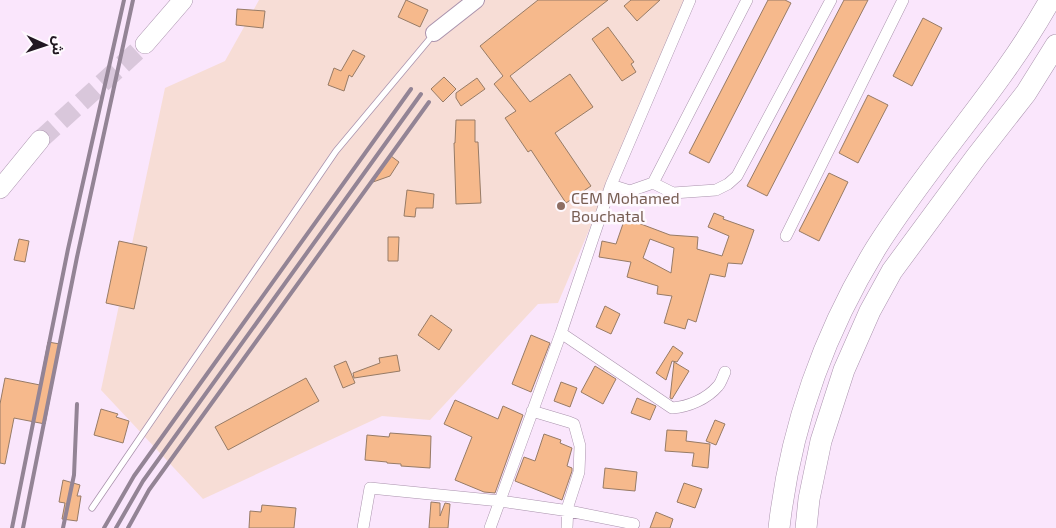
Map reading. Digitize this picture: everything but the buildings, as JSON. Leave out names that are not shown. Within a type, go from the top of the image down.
[{"type":"highway","points":[[779,528],[783,495],[796,432],[820,360],[847,301],[876,248],[913,195],[1006,71],[1050,0]]},
{"type":"highway","points":[[806,528],[809,498],[820,441],[844,370],[870,310],[892,271],[1026,93],[1056,45]]},
{"type":"main road","points":[[145,44],[183,0]]},
{"type":"main road","points":[[0,189],[40,140]]},
{"type":"street","points":[[434,33],[476,0]]},
{"type":"street","points":[[490,528],[562,333],[612,186],[690,0]]},
{"type":"street","points":[[612,186],[630,191],[653,183],[747,0]]},
{"type":"street","points":[[653,183],[673,193],[716,190],[728,184],[737,176],[831,0]]},
{"type":"street","points":[[786,236],[903,0]]},
{"type":"street","points":[[562,333],[672,408],[704,398],[718,386],[725,372]]},
{"type":"street","points":[[532,411],[574,424],[577,432],[580,446],[579,472],[568,506],[567,528]]},
{"type":"street","points":[[362,528],[370,488],[500,501],[568,511],[634,524]]},
{"type":"lane","points":[[92,508],[336,151],[434,33]]},
{"type":"shaded area","points":[[259,0],[687,0],[558,303],[538,304],[430,420],[382,416],[203,499],[101,390],[165,88],[225,61]]},
{"type":"tunnel","points":[[40,140],[145,44]]},
{"type":"railway","points":[[12,528],[68,249],[124,0]]},
{"type":"railway","points":[[23,528],[77,257],[133,0]]},
{"type":"railway","points":[[104,528],[134,476],[411,89]]},
{"type":"railway","points":[[116,528],[143,481],[421,94]]},
{"type":"railway","points":[[128,528],[149,490],[429,102]]},
{"type":"railway","points":[[63,528],[74,475],[77,404]]},
{"type":"place","name":"CEM Mohamed Bouchatal","points":[[561,206]]}]
